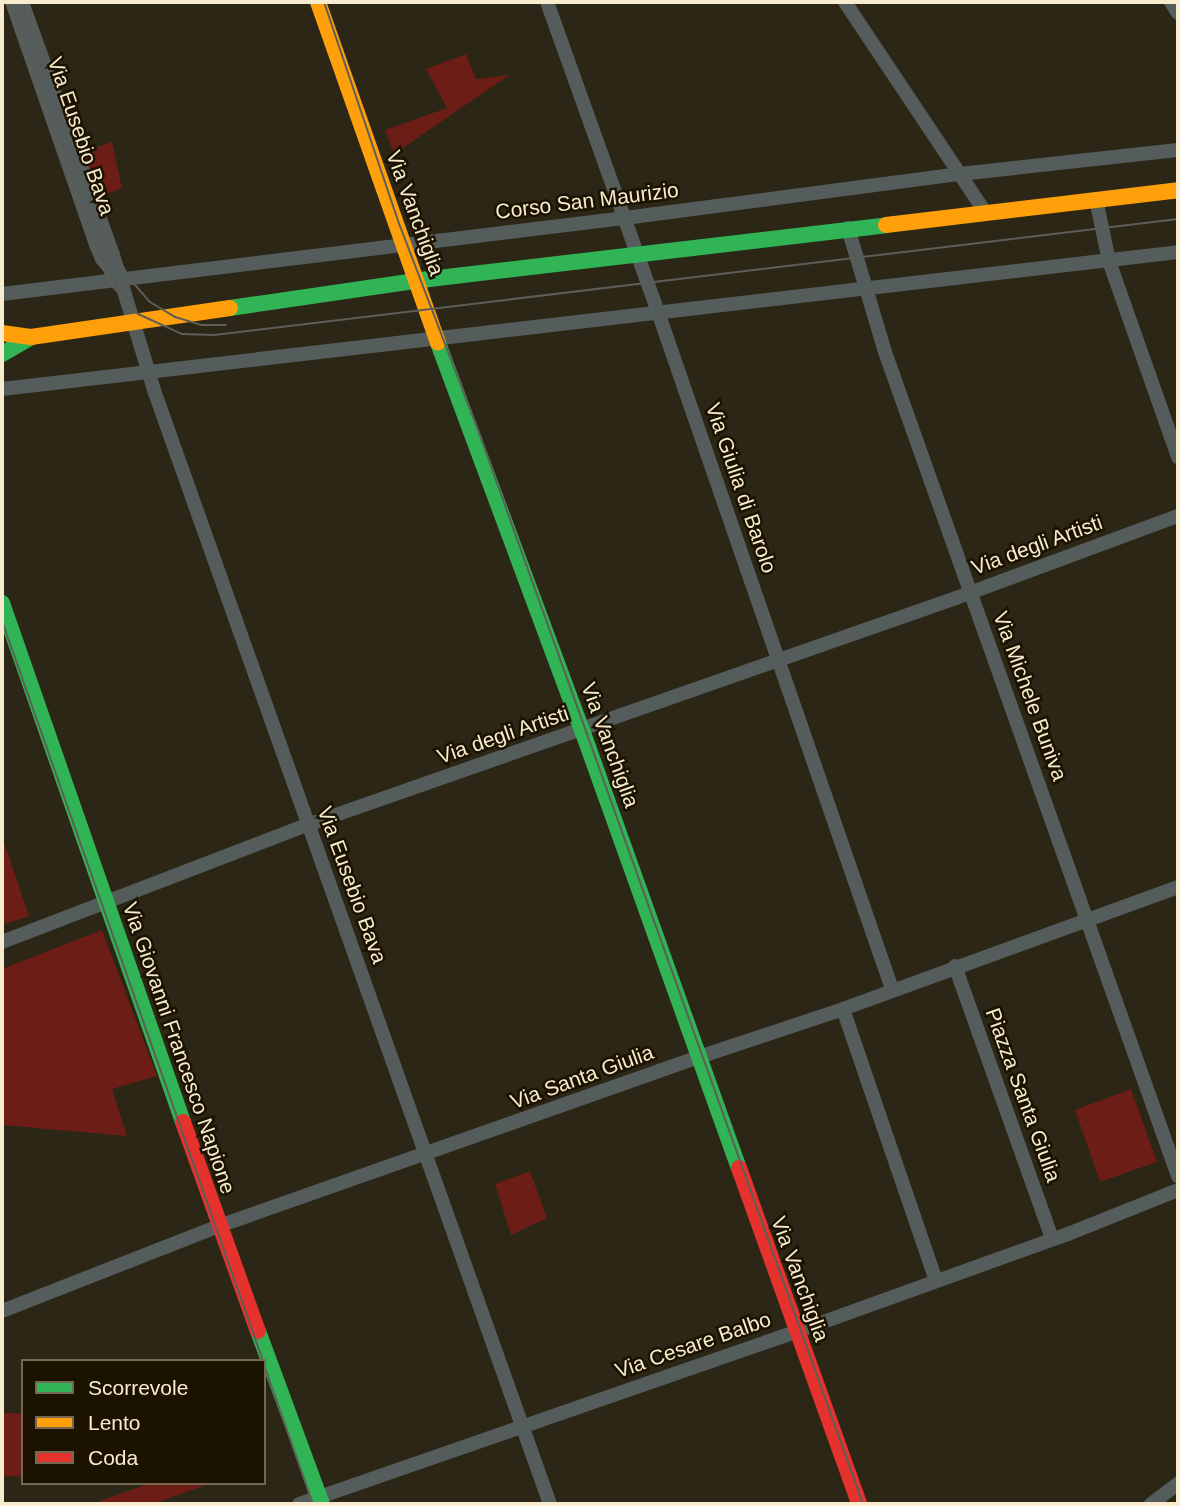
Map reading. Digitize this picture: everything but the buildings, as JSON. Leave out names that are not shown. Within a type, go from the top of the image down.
[{"type":"street","name":"Via Eusebio Bava","points":[[12,2],[97,247],[102,259],[119,279]]},
{"type":"street","name":"Via Eusebio Bava","points":[[22,2],[113,255],[150,373],[307,825],[427,1154],[521,1428],[550,1504]]},
{"type":"street","name":"Via Vanchiglia","points":[[318,2],[402,245],[418,281],[582,730],[859,1504]]},
{"type":"street","name":"Via Giulia di Barolo","points":[[547,2],[638,254],[892,989]]},
{"type":"street","points":[[845,2],[985,212]]},
{"type":"street","points":[[1171,2],[1178,13]]},
{"type":"street","name":"Corso San Maurizio","points":[[2,293],[625,218],[960,174],[1178,150]]},
{"type":"street","points":[[2,333],[31,337],[418,281],[1178,190]]},
{"type":"street","points":[[1096,199],[1109,261],[1178,457]]},
{"type":"street","name":"Via Michele Buniva","points":[[848,229],[863,287],[1178,1176]]},
{"type":"street","points":[[2,389],[1178,252]]},
{"type":"street","points":[[2,354],[31,337]]},
{"type":"street","name":"Via degli Artisti","points":[[2,942],[105,900],[307,825],[777,661],[1178,516]]},
{"type":"street","name":"Via Giovanni Francesco Napione","points":[[2,603],[219,1226],[321,1501]]},
{"type":"street","name":"Via Santa Giulia","points":[[2,1311],[219,1226],[843,1009],[1178,887]]},
{"type":"street","name":"Piazza Santa Giulia","points":[[955,966],[1052,1239]]},
{"type":"street","points":[[843,1009],[936,1280]]},
{"type":"street","name":"Via Cesare Balbo","points":[[299,1504],[321,1501],[796,1332],[1178,1190]]},
{"type":"street","points":[[1151,1504],[1178,1484]]},
{"type":"shaded area","points":[[466,54],[476,79],[509,75],[394,154],[385,130],[447,108],[426,69]]},
{"type":"shaded area","points":[[112,142],[122,188],[92,200],[77,154]]},
{"type":"shaded area","points":[[2,836],[29,916],[2,925]]},
{"type":"shaded area","points":[[102,930],[157,1076],[112,1089],[127,1136],[2,1125],[2,969]]},
{"type":"shaded area","points":[[1131,1089],[1157,1162],[1100,1182],[1075,1110]]},
{"type":"shaded area","points":[[530,1171],[547,1218],[511,1235],[495,1184]]},
{"type":"shaded area","points":[[2,1413],[21,1413],[21,1477],[2,1476]]},
{"type":"shaded area","points":[[144,1485],[206,1485],[152,1504],[92,1504]]},
{"type":"tram line","points":[[8,2],[100,263],[113,287],[138,314],[182,334],[214,335],[1178,219]]},
{"type":"tram line","points":[[24,2],[111,245],[129,278],[150,302],[175,317],[201,325],[226,325]]},
{"type":"tram line","points":[[324,2],[400,226],[478,430],[863,1504]]},
{"type":"tram line","points":[[2,621],[262,1359]]},
{"type":"tram line","points":[[266,1371],[313,1504]]},
{"type":"traffic: fast","points":[[230,308],[421,280],[886,225]]},
{"type":"traffic: fast","points":[[2,354],[31,337]]},
{"type":"traffic: fast","points":[[438,343],[582,730],[739,1168]]},
{"type":"traffic: fast","points":[[2,603],[183,1122]]},
{"type":"traffic: fast","points":[[258,1331],[322,1504]]},
{"type":"traffic: slow","points":[[318,2],[438,343]]},
{"type":"traffic: slow","points":[[886,225],[1178,190]]},
{"type":"traffic: slow","points":[[2,333],[31,337],[230,308]]},
{"type":"traffic: jam","points":[[183,1122],[258,1331]]},
{"type":"traffic: jam","points":[[739,1168],[859,1504]]}]
